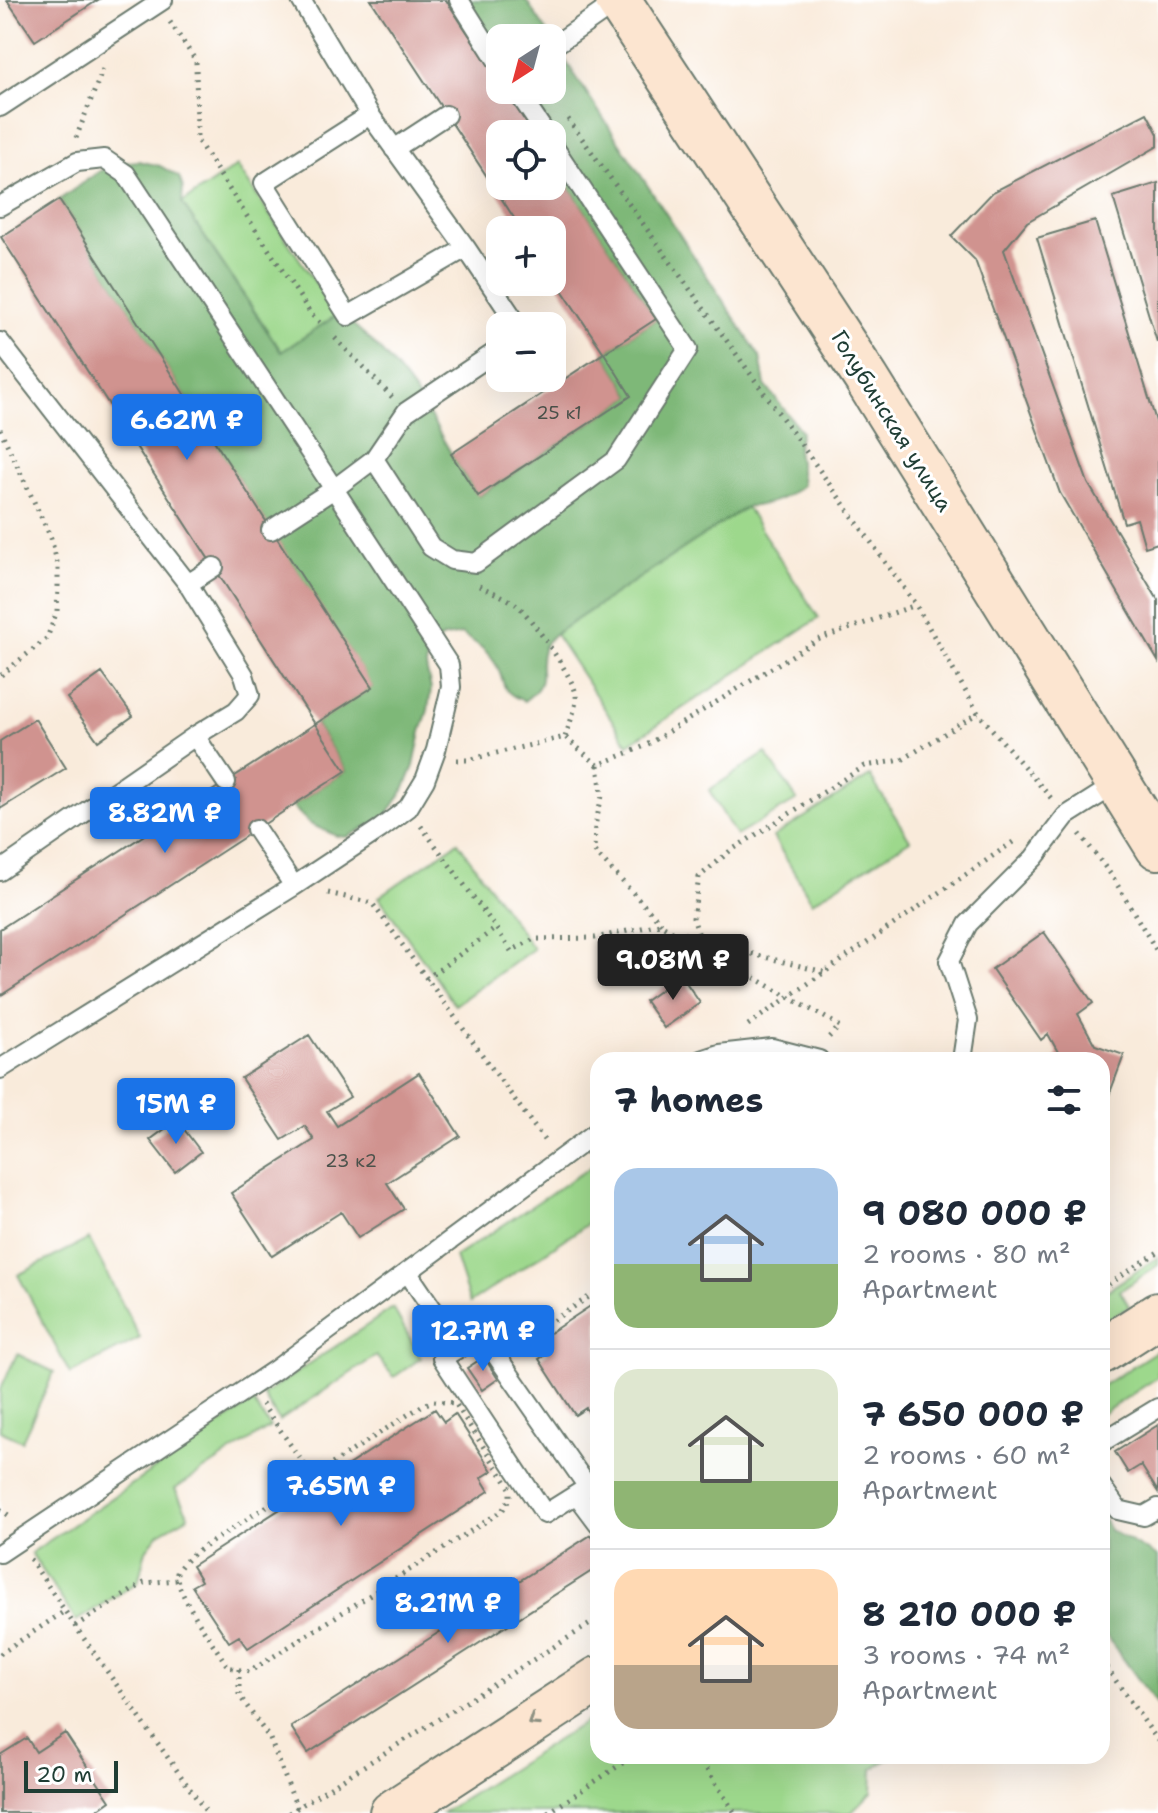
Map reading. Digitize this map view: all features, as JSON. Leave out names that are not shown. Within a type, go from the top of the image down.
[{"type":"main road","name":"Голубинская улица","points":[[618,0],[866,378],[1158,847]]},
{"type":"main road","points":[[1110,1346],[1158,1315]]},
{"type":"main road","points":[[392,1813],[590,1684]]},
{"type":"lane","points":[[301,0],[370,115],[509,312]]},
{"type":"lane","points":[[459,0],[486,49]]},
{"type":"lane","points":[[566,37],[618,0]]},
{"type":"lane","points":[[0,107],[118,31],[158,1]]},
{"type":"lane","points":[[370,115],[264,183],[348,316],[466,248]]},
{"type":"lane","points":[[394,149],[446,115]]},
{"type":"lane","points":[[0,206],[77,162],[104,159],[126,174],[449,665],[451,687],[436,750],[425,780],[408,808],[294,886],[0,1069]]},
{"type":"lane","points":[[374,459],[431,547],[452,560],[476,563],[616,460],[688,349],[566,165]]},
{"type":"lane","points":[[0,342],[188,584],[244,675],[250,695],[236,711],[0,871]]},
{"type":"lane","points":[[271,530],[374,459],[406,412],[486,358]]},
{"type":"lane","points":[[188,584],[214,567]]},
{"type":"lane","points":[[195,736],[226,782]]},
{"type":"lane","points":[[963,1052],[968,1020],[949,961],[968,924],[1034,858],[1066,816],[1118,783]]},
{"type":"lane","points":[[256,829],[294,886]]},
{"type":"lane","points":[[737,1052],[772,1048],[787,1052]]},
{"type":"lane","points":[[0,1553],[250,1387],[590,1137]]},
{"type":"lane","points":[[408,1273],[459,1348]]},
{"type":"lane","points":[[482,1335],[588,1487],[545,1514],[442,1358],[459,1348],[482,1335]]},
{"type":"lane","points":[[1110,1437],[1158,1408]]},
{"type":"lane","points":[[577,1495],[590,1512]]},
{"type":"lane","points":[[1110,1498],[1118,1510],[1144,1516],[1158,1508]]},
{"type":"path","points":[[77,162],[74,142],[118,31]]},
{"type":"path","points":[[566,116],[916,605],[978,713],[1066,816],[1112,876],[1158,953]]},
{"type":"path","points":[[0,429],[51,538],[58,566],[58,586],[57,611],[47,638],[0,676]]},
{"type":"path","points":[[452,560],[478,585],[518,606],[574,686],[575,703],[565,737]]},
{"type":"path","points":[[598,765],[645,746],[817,640],[916,605]]},
{"type":"path","points":[[701,941],[693,918],[699,877],[730,851],[865,766],[902,760],[978,713]]},
{"type":"path","points":[[436,750],[448,761],[467,760],[565,737]]},
{"type":"path","points":[[565,737],[598,765],[602,796],[595,826],[594,851],[660,924],[840,1026],[820,1052]]},
{"type":"path","points":[[408,808],[511,951],[534,939],[595,938],[660,924],[701,941],[824,972]]},
{"type":"path","points":[[721,1052],[745,1027],[1010,843],[1066,816]]},
{"type":"path","points":[[294,886],[372,903],[559,1160]]},
{"type":"path","points":[[426,979],[496,928]]},
{"type":"path","points":[[1110,1284],[1158,1252]]},
{"type":"path","points":[[542,1328],[590,1296]]},
{"type":"path","points":[[250,1387],[313,1477]]},
{"type":"path","points":[[434,1401],[455,1403],[510,1488],[510,1498],[502,1511],[249,1672],[228,1667],[178,1588],[178,1580],[177,1573],[193,1554],[423,1405],[434,1401]]},
{"type":"path","points":[[18,1541],[207,1813]]},
{"type":"path","points":[[75,1626],[144,1583],[178,1580]]},
{"type":"path","points":[[0,1654],[65,1611]]},
{"type":"path","points":[[289,1813],[590,1624]]},
{"type":"path","points":[[239,1669],[239,1695],[270,1739],[298,1810]]},
{"type":"path","points":[[1110,1672],[1158,1741]]},
{"type":"path","points":[[548,1813],[621,1764]]},
{"type":"path","points":[[703,1764],[735,1813]]},
{"type":"green space","points":[[446,0],[526,0],[542,24],[486,24],[486,61]]},
{"type":"green space","points":[[566,61],[760,357],[765,385],[801,431],[797,449],[802,485],[776,501],[746,507],[555,634],[543,649],[541,682],[524,701],[509,693],[495,663],[480,646],[461,634],[441,638],[427,656],[431,689],[428,710],[414,766],[405,788],[385,818],[347,837],[337,836],[310,824],[292,806],[346,771],[315,724],[372,687],[59,200],[100,171],[129,162],[160,166],[179,177],[183,188],[182,203],[281,352],[337,315],[360,330],[406,381],[479,496],[631,396],[604,353],[656,319],[566,182],[566,120],[525,120],[514,104],[566,104]]},
{"type":"green space","points":[[237,166],[337,315],[282,352],[182,203]]},
{"type":"green space","points":[[746,507],[819,618],[628,744],[555,634]]},
{"type":"green space","points":[[766,753],[797,800],[736,836],[709,790]]},
{"type":"green space","points":[[870,776],[910,840],[812,902],[773,837]]},
{"type":"green space","points":[[458,842],[533,949],[455,1005],[379,897]]},
{"type":"green space","points":[[590,1167],[590,1222],[470,1303],[455,1257]]},
{"type":"green space","points":[[89,1239],[140,1338],[70,1374],[18,1275]]},
{"type":"green space","points":[[1158,1257],[1158,1265],[1120,1291],[1129,1306],[1110,1318],[1110,1289]]},
{"type":"green space","points":[[393,1308],[421,1358],[394,1377],[376,1356],[279,1421],[263,1395]]},
{"type":"green space","points":[[1158,1350],[1158,1377],[1110,1409],[1110,1381]]},
{"type":"green space","points":[[17,1354],[54,1372],[22,1441],[0,1431],[0,1390]]},
{"type":"green space","points":[[253,1402],[270,1427],[175,1489],[189,1516],[159,1533],[146,1550],[138,1582],[76,1621],[31,1553]]},
{"type":"green space","points":[[1110,1530],[1158,1557],[1158,1706],[1110,1641]]},
{"type":"green space","points":[[590,1719],[590,1764],[881,1764],[873,1769],[872,1792],[851,1813],[442,1813]]},
{"type":"building","points":[[7,0],[98,0],[35,41]]},
{"type":"building","points":[[371,0],[446,0],[486,61],[486,104],[514,104],[525,120],[486,120],[486,175]]},
{"type":"building","points":[[1147,113],[1158,134],[1158,146],[1027,222],[1004,250],[1088,483],[1158,600],[1158,661],[1060,493],[975,260],[951,236],[993,192]]},
{"type":"building","points":[[566,182],[656,319],[604,353],[566,296],[566,216],[513,216],[502,200],[566,200]]},
{"type":"building","points":[[1158,183],[1158,342],[1157,342],[1113,197]]},
{"type":"building","points":[[59,200],[373,687],[315,724],[1,237]]},
{"type":"building","points":[[1095,221],[1158,428],[1158,543],[1145,547],[1137,519],[1124,523],[1037,238]]},
{"type":"building","points":[[604,353],[631,396],[478,496],[451,454],[545,392],[566,392],[566,378]]},
{"type":"building","points":[[102,673],[133,716],[98,741],[67,698]]},
{"type":"building","points":[[35,719],[66,768],[0,809],[0,741]]},
{"type":"building","points":[[315,724],[346,771],[0,996],[0,929]]},
{"type":"building","points":[[1044,932],[1093,1003],[1078,1014],[1095,1045],[1124,1055],[1110,1093],[1110,1052],[1058,1052],[1048,1034],[1041,1040],[992,969]]},
{"type":"building","points":[[681,975],[700,1003],[664,1028],[645,1001]]},
{"type":"building","points":[[309,1035],[350,1097],[327,1111],[337,1126],[419,1073],[460,1136],[387,1183],[404,1209],[358,1238],[341,1212],[272,1256],[231,1193],[314,1140],[305,1126],[282,1140],[241,1078]]},
{"type":"building","points":[[177,1120],[201,1152],[175,1172],[150,1140]]},
{"type":"building","points":[[590,1306],[590,1414],[586,1408],[575,1415],[539,1359],[548,1353],[539,1340]]},
{"type":"building","points":[[484,1357],[498,1379],[482,1390],[467,1368]]},
{"type":"building","points":[[435,1409],[444,1422],[455,1414],[492,1471],[481,1478],[489,1491],[248,1648],[239,1636],[229,1642],[192,1586],[201,1581],[192,1566]]},
{"type":"building","points":[[1158,1425],[1158,1492],[1141,1465],[1128,1473],[1115,1452]]},
{"type":"building","points":[[590,1536],[590,1572],[308,1753],[291,1727]]},
{"type":"building","points":[[65,1733],[110,1801],[93,1813],[0,1813],[0,1755],[27,1738],[36,1752]]}]
